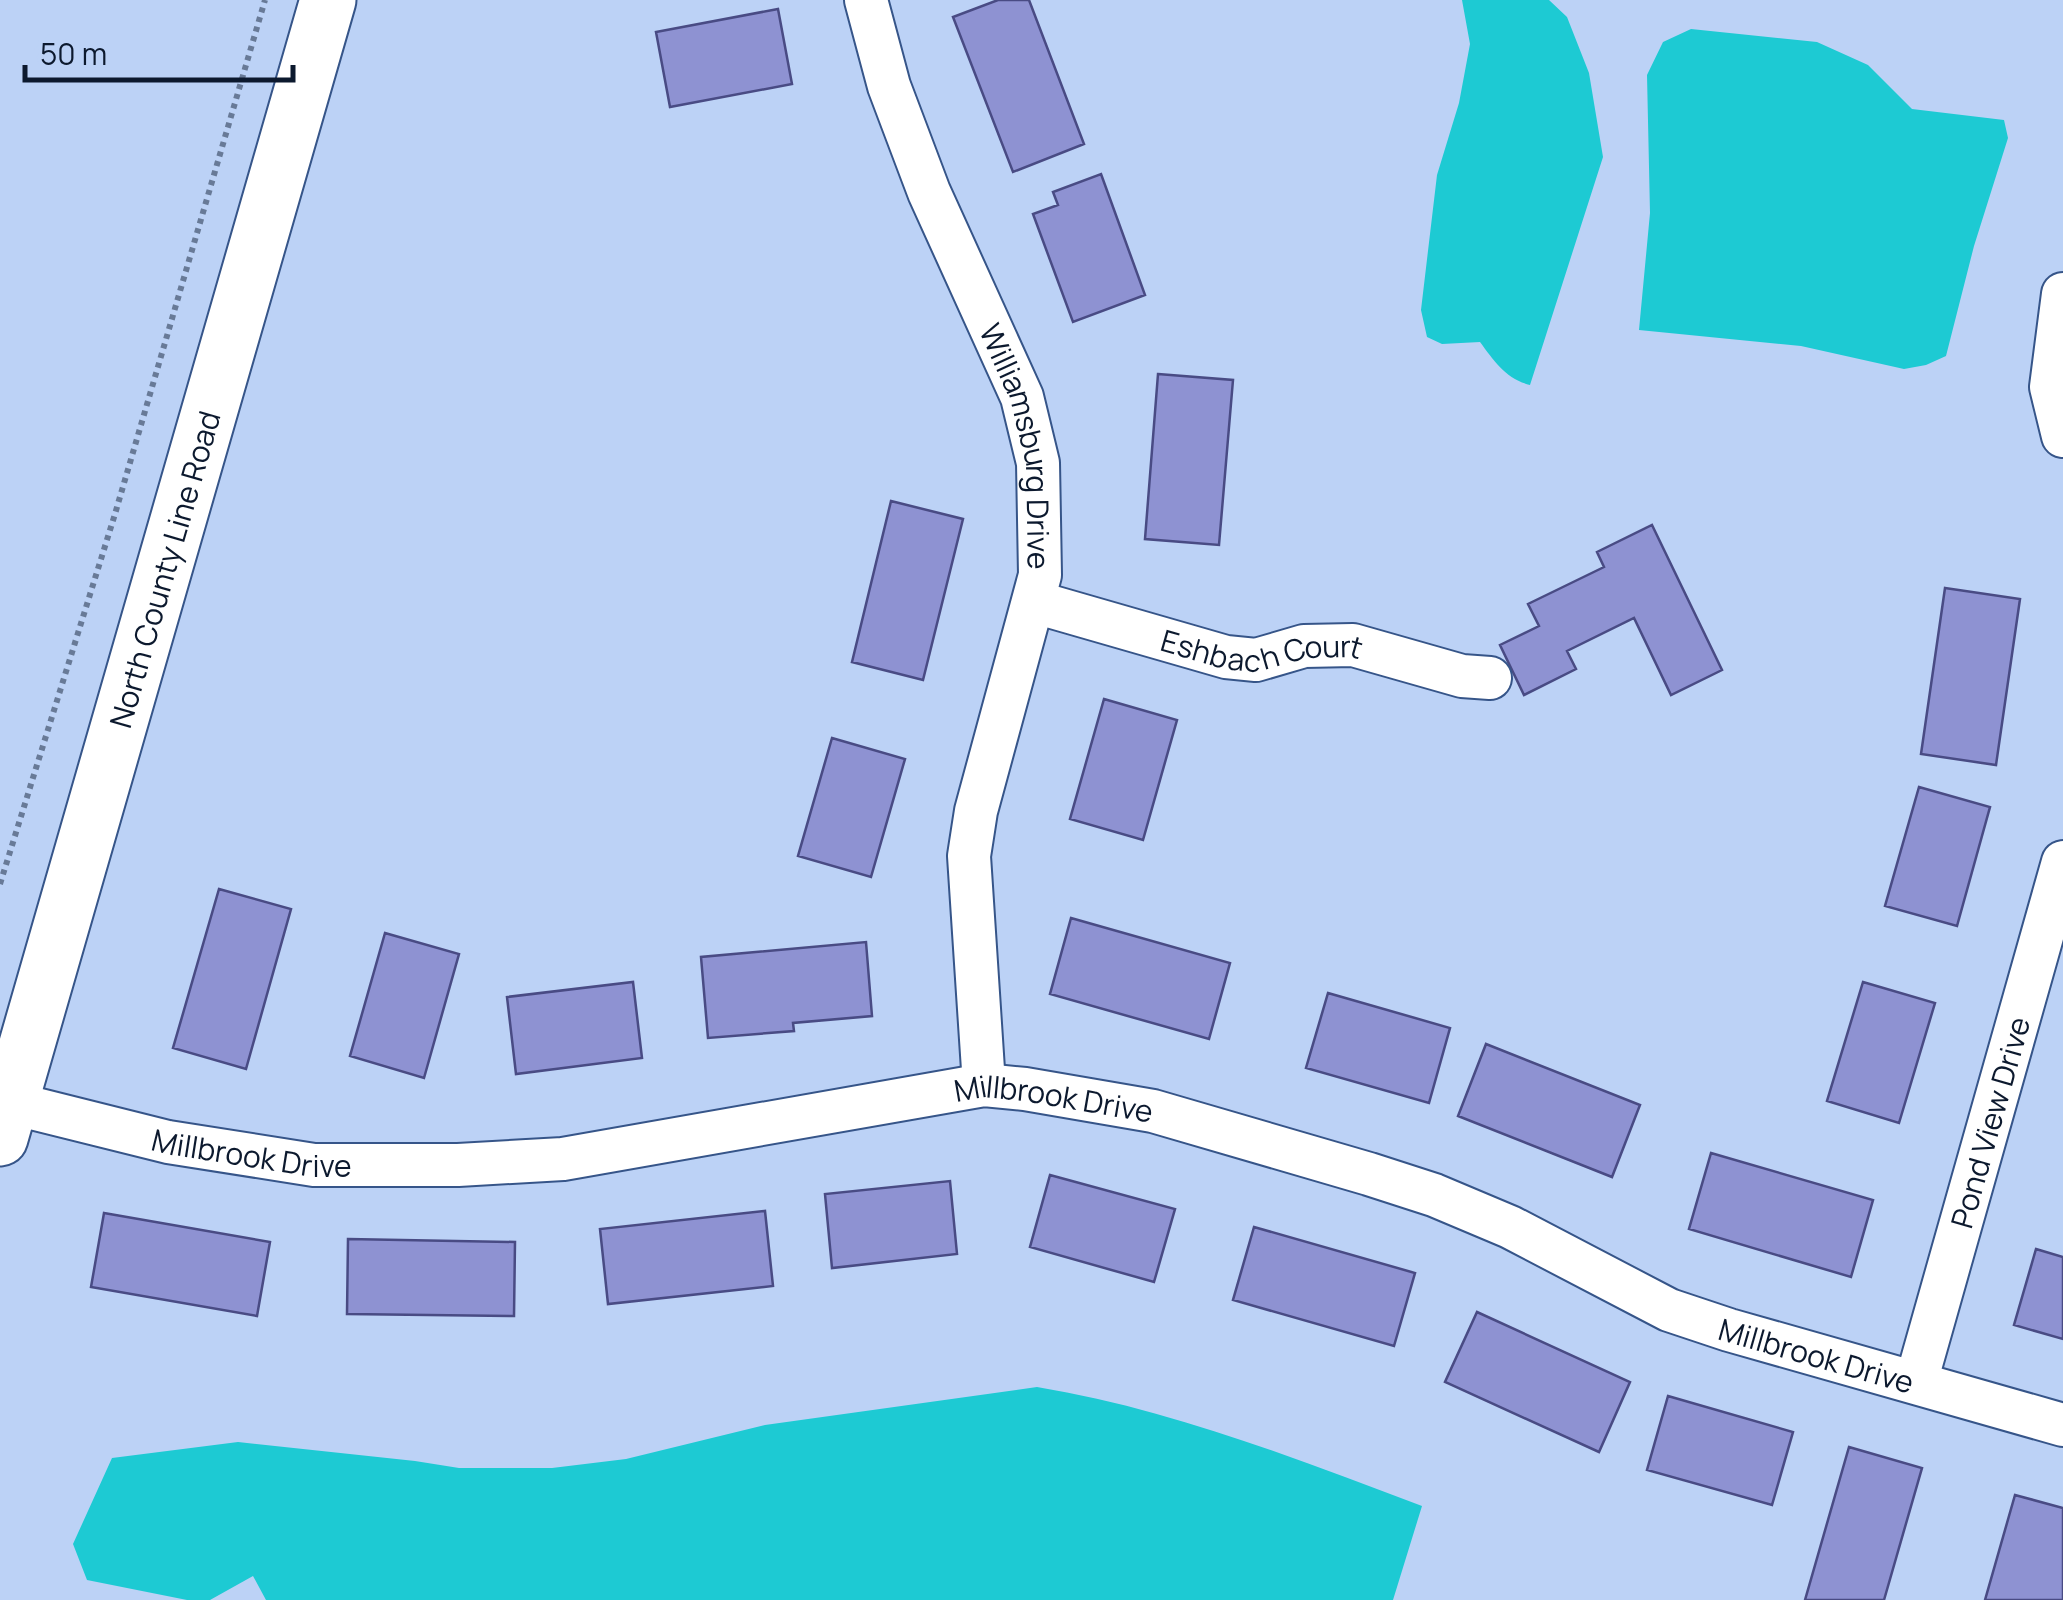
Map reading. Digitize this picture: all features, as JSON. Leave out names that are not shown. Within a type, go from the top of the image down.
[{"type":"street","name":"North County Line Road","points":[[4,1114],[328,0]]},
{"type":"street","name":"Williamsburg Drive","points":[[866,0],[889,86],[929,192],[1004,354],[1032,428],[1038,463],[1040,575],[976,812],[969,856],[984,1085]]},
{"type":"street","points":[[2063,294],[2051,386],[2063,436]]},
{"type":"street","name":"Eshbach Court","points":[[1035,602],[1226,657],[1256,660],[1304,646],[1353,645],[1462,676],[1490,678]]},
{"type":"street","name":"Pond View Drive","points":[[1916,1382],[2063,862]]},
{"type":"street","name":"Millbrook Drive","points":[[4,1114],[314,1165],[458,1165],[563,1159],[984,1085],[1025,1089],[1153,1111],[1369,1174],[1434,1195],[1510,1227],[1669,1310],[2063,1424]]},
{"type":"path","points":[[0,884],[115,514],[265,0]]},
{"type":"shaded area","points":[[1462,0],[1549,0],[1567,17],[1589,73],[1603,157],[1530,385],[1507,374],[1480,342],[1442,344],[1427,337],[1421,310],[1437,175],[1459,103],[1470,44]]},
{"type":"shaded area","points":[[1691,29],[1817,42],[1868,65],[1912,109],[2004,120],[2008,138],[1974,246],[1946,356],[1904,369],[1801,346],[1639,330],[1650,213],[1647,75],[1663,42]]},
{"type":"shaded area","points":[[1037,1387],[1184,1422],[1422,1506],[1393,1600],[266,1600],[253,1576],[210,1600],[187,1600],[87,1580],[73,1544],[112,1458],[238,1442],[459,1468],[552,1468],[626,1459],[765,1425]]},
{"type":"building","points":[[998,0],[1029,0],[1084,144],[1013,172],[953,17]]},
{"type":"building","points":[[778,9],[792,84],[670,107],[656,32]]},
{"type":"building","points":[[1101,174],[1145,295],[1073,322],[1033,214],[1058,205],[1053,192]]},
{"type":"building","points":[[1158,374],[1233,380],[1219,545],[1145,539]]},
{"type":"building","points":[[891,501],[963,519],[923,680],[852,662]]},
{"type":"building","points":[[1652,525],[1722,670],[1671,695],[1634,618],[1567,651],[1576,669],[1524,695],[1500,645],[1539,626],[1528,604],[1604,567],[1597,552]]},
{"type":"building","points":[[1945,588],[2020,599],[1996,765],[1921,754]]},
{"type":"building","points":[[1104,699],[1177,720],[1143,840],[1070,819]]},
{"type":"building","points":[[832,738],[905,759],[871,877],[798,856]]},
{"type":"building","points":[[1919,787],[1990,807],[1957,926],[1885,906]]},
{"type":"building","points":[[219,889],[291,909],[246,1069],[173,1048]]},
{"type":"building","points":[[1071,918],[1230,963],[1209,1039],[1050,994]]},
{"type":"building","points":[[385,933],[459,954],[424,1078],[350,1056]]},
{"type":"building","points":[[866,942],[872,1016],[793,1023],[794,1031],[708,1038],[701,957]]},
{"type":"building","points":[[633,982],[642,1058],[516,1074],[507,997]]},
{"type":"building","points":[[1863,982],[1935,1003],[1899,1123],[1827,1101]]},
{"type":"building","points":[[1328,993],[1450,1028],[1429,1103],[1306,1068]]},
{"type":"building","points":[[1486,1044],[1640,1105],[1612,1177],[1458,1116]]},
{"type":"building","points":[[1711,1153],[1873,1200],[1851,1277],[1689,1229]]},
{"type":"building","points":[[1050,1175],[1175,1209],[1154,1282],[1030,1247]]},
{"type":"building","points":[[950,1181],[957,1254],[832,1268],[825,1194]]},
{"type":"building","points":[[765,1211],[773,1286],[608,1304],[600,1229]]},
{"type":"building","points":[[104,1213],[270,1242],[257,1316],[91,1287]]},
{"type":"building","points":[[1254,1227],[1415,1273],[1394,1346],[1233,1300]]},
{"type":"building","points":[[348,1239],[515,1242],[514,1316],[347,1314]]},
{"type":"building","points":[[2036,1249],[2063,1257],[2063,1339],[2014,1325]]},
{"type":"building","points":[[1477,1312],[1630,1382],[1599,1452],[1445,1382]]},
{"type":"building","points":[[1668,1396],[1793,1432],[1772,1505],[1647,1470]]},
{"type":"building","points":[[1849,1447],[1922,1468],[1884,1600],[1805,1600]]},
{"type":"building","points":[[2015,1495],[2063,1508],[2063,1600],[1985,1600]]}]
